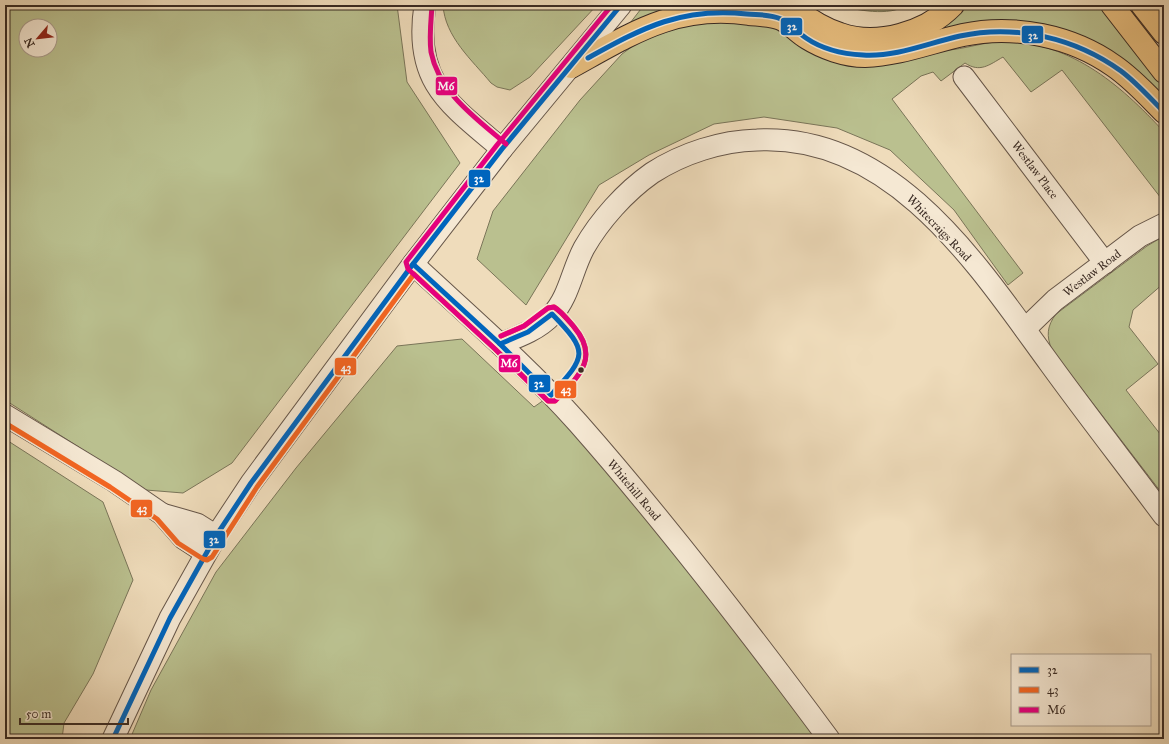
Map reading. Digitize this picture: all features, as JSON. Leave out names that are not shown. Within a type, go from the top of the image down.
[{"type":"main road","points":[[763,5],[809,20],[839,34],[863,39],[894,36],[914,30],[932,22],[953,5]]},
{"type":"main road","points":[[1112,5],[1164,72]]},
{"type":"main road","points":[[1142,5],[1164,33]]},
{"type":"main road","points":[[570,68],[622,38],[671,18],[693,13],[717,11],[785,12]]},
{"type":"main road","points":[[785,12],[806,38],[826,48],[864,56],[907,50],[973,34],[996,32],[1026,33],[1057,38],[1088,50],[1114,66],[1136,84],[1164,112]]},
{"type":"street","points":[[425,5],[422,43],[428,71],[434,84],[454,107],[502,149]]},
{"type":"street","points":[[113,739],[170,618],[211,544],[252,483],[413,264],[502,149],[621,5]]},
{"type":"street","name":"Westlaw Place","points":[[964,77],[1105,263]]},
{"type":"street","name":"Whitecraigs Road","points":[[500,344],[528,332],[552,314],[566,291],[584,249],[604,219],[629,192],[653,173],[680,158],[710,147],[740,140],[770,139],[801,142],[840,154],[866,165],[896,184],[924,208],[978,268],[1164,516]]},
{"type":"street","name":"Westlaw Road","points":[[1025,329],[1055,300],[1140,236],[1164,224]]},
{"type":"street","name":"Whitehill Road","points":[[413,264],[500,344],[577,422],[721,596],[829,739]]},
{"type":"street","points":[[5,415],[114,481],[162,514],[197,524],[211,544]]},
{"type":"green space","points":[[5,5],[397,5],[407,82],[460,163],[232,463],[183,493],[146,490],[5,400]]},
{"type":"green space","points":[[443,5],[597,5],[530,77],[510,90],[497,87],[491,83],[468,57],[454,38],[445,17]]},
{"type":"green space","points":[[644,5],[691,5],[627,27]]},
{"type":"green space","points":[[775,5],[783,8],[810,28],[825,36],[841,41],[875,45],[892,44],[925,34],[949,19],[962,5],[1104,5],[1164,82],[1164,100],[1133,71],[1116,58],[1098,46],[1082,38],[1063,32],[1024,26],[984,26],[965,28],[892,45],[878,47],[851,46],[837,43],[820,36],[804,27]]},
{"type":"green space","points":[[835,5],[908,5],[900,9],[882,12]]},
{"type":"green space","points":[[693,13],[939,50],[952,50],[996,42],[1022,43],[1046,48],[1069,56],[1110,81],[1147,114],[1164,132],[1164,202],[1062,70],[1031,92],[1003,57],[980,68],[970,66],[965,63],[941,81],[933,72],[921,76],[892,99],[1023,273],[1008,285],[954,210],[890,150],[837,128],[764,117],[714,124],[649,155],[599,185],[526,305],[477,259],[493,211],[580,100],[622,54],[671,18]]},
{"type":"green space","points":[[1164,236],[1164,283],[1133,310],[1129,327],[1158,364],[1126,390],[1164,439],[1164,496],[1052,350],[1048,331],[1056,314],[1147,246]]},
{"type":"green space","points":[[462,339],[534,407],[551,395],[829,739],[130,739],[151,690],[216,572],[296,468],[397,346]]},
{"type":"green space","points":[[5,439],[103,502],[133,580],[93,674],[64,723],[62,739],[5,739]]},
{"type":"transit line","name":"M6","points":[[501,336],[524,326],[548,308],[554,307],[567,319],[582,338],[586,357],[583,366],[572,383],[555,401],[548,401],[495,349],[408,269],[406,262],[497,145],[612,5]]},
{"type":"transit line","name":"32","points":[[113,739],[170,618],[216,536],[251,483],[413,264],[502,149],[621,5]]},
{"type":"transit line","name":"M6","points":[[432,6],[430,35],[431,52],[435,67],[451,93],[461,104],[506,144]]},
{"type":"transit line","name":"32","points":[[588,58],[627,37],[664,22],[703,14],[724,13],[777,17],[785,21],[812,42],[840,52],[863,55],[900,52],[960,36],[981,33],[1023,33],[1065,42],[1103,60],[1127,76],[1164,112]]},
{"type":"transit line","name":"32","points":[[413,264],[500,344]]},
{"type":"transit line","name":"43","points":[[5,423],[110,487],[157,519],[178,543],[207,560],[212,557],[257,487],[414,274],[495,349],[548,401],[555,401],[572,383],[583,366],[586,357],[582,338],[567,319],[554,307],[548,308],[524,326],[501,336]]},
{"type":"transit line","name":"32","points":[[552,314],[573,338],[578,346],[579,354],[577,363],[551,395],[500,344],[528,332],[552,314]]}]
